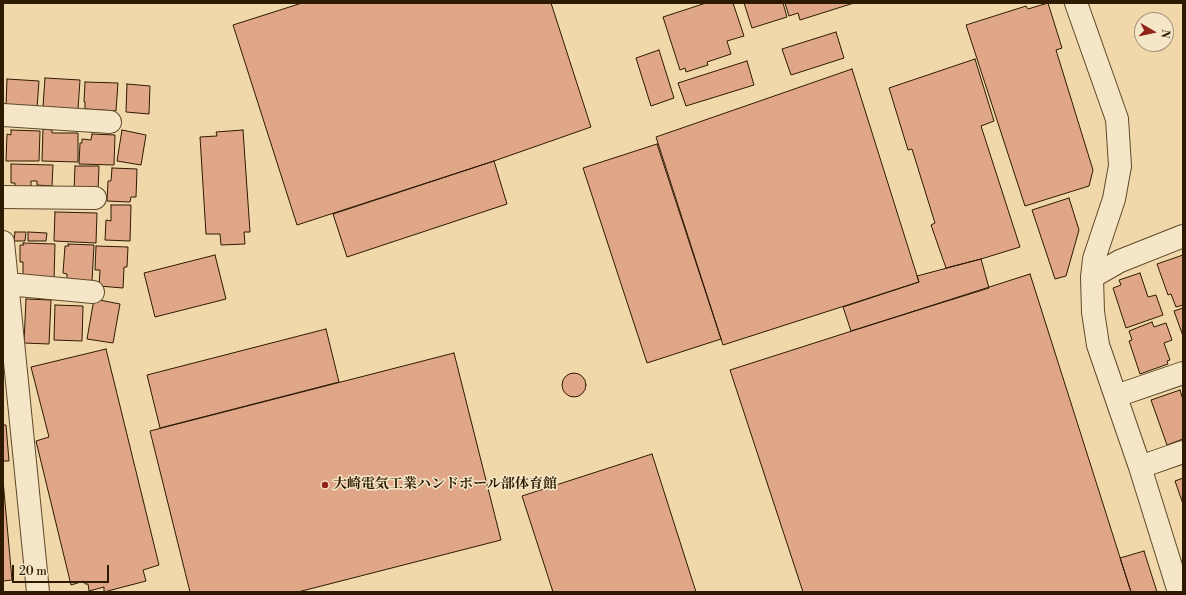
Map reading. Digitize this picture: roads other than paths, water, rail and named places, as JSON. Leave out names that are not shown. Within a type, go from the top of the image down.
[{"type":"street","points":[[1076,3],[1117,119],[1120,166],[1114,199],[1094,259],[1092,277],[1093,312],[1098,345],[1140,467],[1179,592]]},
{"type":"street","points":[[3,116],[110,122]]},
{"type":"street","points":[[3,197],[95,198]]},
{"type":"street","points":[[1092,277],[1120,261],[1183,236]]},
{"type":"street","points":[[3,242],[38,592]]},
{"type":"street","points":[[7,284],[93,292]]},
{"type":"street","points":[[1116,396],[1183,373]]},
{"type":"street","points":[[1140,467],[1183,452]]},
{"type":"place","name":"大崎電気工業ハンドボール部体育館","points":[[325,485]]}]
